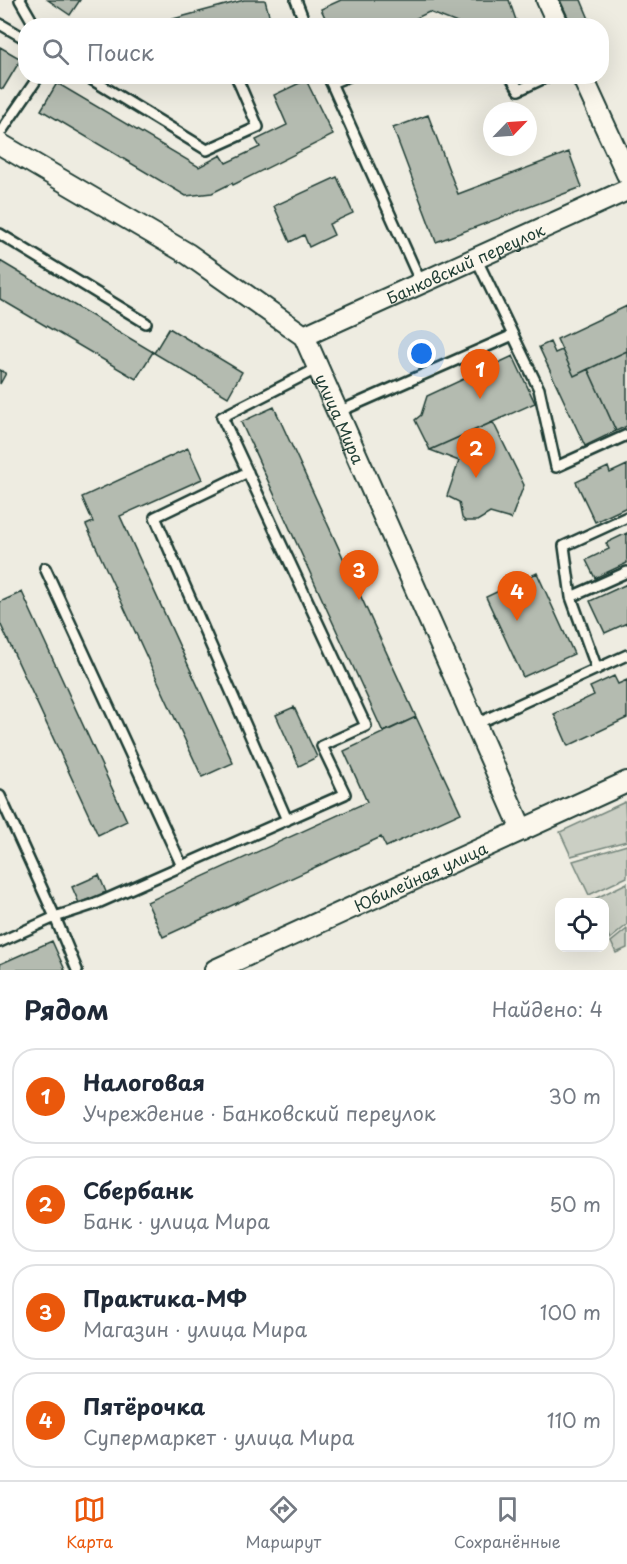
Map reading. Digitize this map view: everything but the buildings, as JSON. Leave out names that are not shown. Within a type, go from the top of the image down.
[{"type":"street","points":[[547,0],[555,18]]},
{"type":"street","points":[[586,84],[627,174]]},
{"type":"street","points":[[0,144],[188,254],[304,336]]},
{"type":"street","name":"Банковский переулок","points":[[304,336],[627,190]]},
{"type":"street","name":"улица Мира","points":[[304,336],[522,830]]},
{"type":"street","name":"Юбилейная улица","points":[[214,970],[627,782]]},
{"type":"lane","points":[[20,0],[30,18]]},
{"type":"lane","points":[[296,0],[303,18]]},
{"type":"lane","points":[[0,24],[18,34]]},
{"type":"lane","points":[[0,133],[34,84]]},
{"type":"lane","points":[[99,84],[207,150],[258,127],[239,84]]},
{"type":"lane","points":[[332,84],[421,283]]},
{"type":"lane","points":[[515,84],[519,90],[532,84]]},
{"type":"lane","points":[[0,234],[146,323]]},
{"type":"lane","points":[[476,258],[539,389],[556,466],[627,435]]},
{"type":"lane","points":[[338,412],[513,335]]},
{"type":"lane","points":[[0,942],[55,917],[98,903],[345,794],[322,746],[366,726],[222,417],[318,368]]},
{"type":"lane","points":[[248,472],[155,517],[287,820]]},
{"type":"lane","points":[[597,669],[571,597],[564,546],[627,517]]},
{"type":"lane","points":[[45,568],[182,866]]},
{"type":"lane","points":[[571,597],[627,572]]},
{"type":"lane","points":[[476,724],[627,655]]},
{"type":"lane","points":[[0,796],[77,970]]},
{"type":"shaded area","points":[[625,802],[627,841],[571,856],[560,832]]},
{"type":"shaded area","points":[[627,845],[627,877],[589,895],[573,861]]},
{"type":"shaded area","points":[[627,883],[627,925],[610,939],[609,898],[596,898]]},
{"type":"shaded area","points":[[627,929],[627,948],[616,953],[611,942]]},
{"type":"place","name":"Налоговая","points":[[480,399]]},
{"type":"place","name":"Сбербанк","points":[[476,478]]},
{"type":"place","name":"Практика-МФ","points":[[359,600]]},
{"type":"place","name":"Пятёрочка","points":[[517,621]]}]
